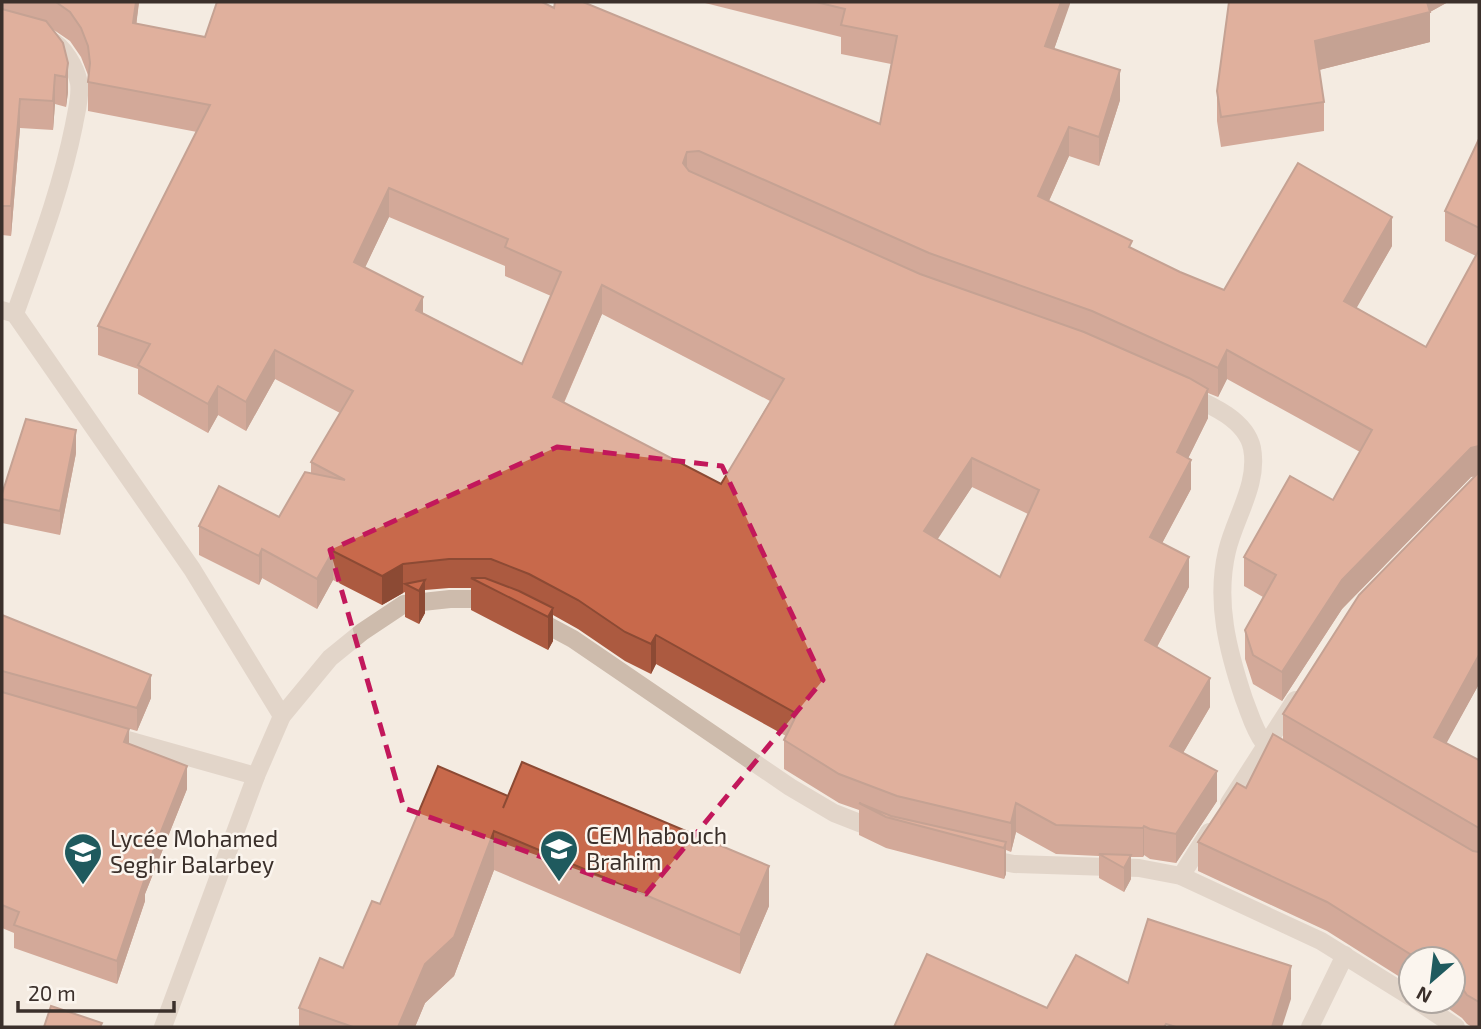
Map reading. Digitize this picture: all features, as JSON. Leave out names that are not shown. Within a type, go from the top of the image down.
[{"type":"street","points":[[33,34],[56,43],[72,64],[79,83],[77,110],[69,150],[50,215],[9,312],[192,569],[282,716]]},
{"type":"street","points":[[1171,387],[1221,412],[1243,428],[1252,447],[1250,482],[1227,549],[1223,571],[1224,627],[1230,654],[1255,729],[1266,746],[1301,766]]},
{"type":"street","points":[[163,1027],[256,776],[282,716],[330,658],[362,632],[404,604],[450,599],[487,599],[524,613],[573,639],[790,787],[834,813],[894,836]]},
{"type":"street","points":[[1181,876],[1306,682]]},
{"type":"street","points":[[95,731],[256,776]]},
{"type":"street","points":[[964,853],[1014,864],[1139,868],[1181,876],[1321,941],[1397,988]]},
{"type":"street","points":[[1310,1027],[1345,955]]},
{"type":"street","points":[[1438,1015],[1456,1027]]},
{"type":"highlighted area","points":[[557,447],[722,466],[823,680],[646,894],[404,808],[330,550]]},
{"type":"building","points":[[56,2],[136,2],[133,23],[205,37],[217,2],[542,2],[554,8],[555,2],[583,2],[880,124],[897,36],[841,25],[845,9],[816,2],[1061,2],[1045,46],[1120,70],[1099,137],[1069,127],[1038,196],[1132,241],[1129,247],[1224,290],[1298,163],[1392,217],[1344,301],[1426,347],[1479,250],[1479,446],[1471,448],[1342,580],[1282,672],[1253,655],[1245,630],[1276,575],[1244,557],[1290,476],[1333,500],[1372,430],[1227,350],[1218,368],[1092,311],[929,253],[699,151],[687,152],[683,163],[689,171],[920,274],[1084,332],[1208,389],[1177,452],[1191,460],[1150,537],[1189,557],[1145,640],[1210,678],[1170,746],[1217,771],[1176,834],[1144,826],[1056,825],[1016,803],[1011,823],[897,796],[839,774],[784,740],[797,714],[656,635],[651,644],[625,632],[578,600],[529,574],[491,559],[449,559],[403,564],[382,576],[333,551],[317,579],[262,549],[259,556],[199,526],[219,486],[279,517],[305,472],[345,480],[311,462],[353,391],[275,350],[246,402],[218,386],[208,404],[138,365],[150,344],[98,326],[210,105],[88,82],[88,46],[81,28],[70,12]],"holes":[[[389,188],[508,239],[505,247],[561,272],[522,364],[416,310],[423,297],[354,262]],[[602,285],[784,379],[721,484],[553,397]],[[972,458],[1039,490],[1000,577],[924,531]]]},
{"type":"building","points":[[1229,2],[1427,2],[1430,12],[1315,41],[1324,102],[1221,117],[1217,91]]},
{"type":"building","points":[[2,9],[46,21],[63,43],[68,63],[66,77],[55,75],[53,101],[20,99],[11,206],[2,206]]},
{"type":"building","points":[[1479,139],[1479,228],[1445,211]]},
{"type":"building","points":[[26,419],[76,430],[60,511],[2,499]]},
{"type":"building","points":[[1479,472],[1479,655],[1434,737],[1479,760],[1479,828],[1283,714],[1359,595]]},
{"type":"building","points":[[471,578],[485,578],[553,608],[548,617]]},
{"type":"building","points":[[425,580],[419,591],[405,584]]},
{"type":"building","points":[[2,615],[151,675],[137,708],[2,671]]},
{"type":"building","name":"Lycée Mohamed Seghir Balarbey","points":[[2,692],[129,729],[124,742],[187,766],[143,877],[145,878],[117,961],[14,925],[19,912],[2,905]]},
{"type":"building","points":[[1273,734],[1473,851],[1479,852],[1479,1002],[1467,995],[1467,945],[1397,946],[1327,902],[1198,842],[1237,783],[1246,788]]},
{"type":"building","points":[[522,762],[769,866],[740,935],[494,831],[454,937],[425,964],[398,1027],[353,1027],[299,1008],[320,958],[343,968],[372,901],[380,904],[438,766],[508,796]]},
{"type":"building","points":[[859,803],[891,816],[1006,842],[1004,848],[886,817]]},
{"type":"building","points":[[1099,854],[1131,855],[1124,868]]},
{"type":"building","points":[[1148,919],[1291,966],[1272,1027],[1176,1027],[1166,1024],[1164,1027],[894,1027],[927,954],[1047,1008],[1076,955],[1128,983]]},
{"type":"building","points":[[51,1006],[102,1023],[100,1027],[44,1027]]},
{"type":"place","name":"CEM habouch Brahim","points":[[559,883]]},
{"type":"place","name":"Lycée Mohamed Seghir Balarbey","points":[[83,886]]}]
